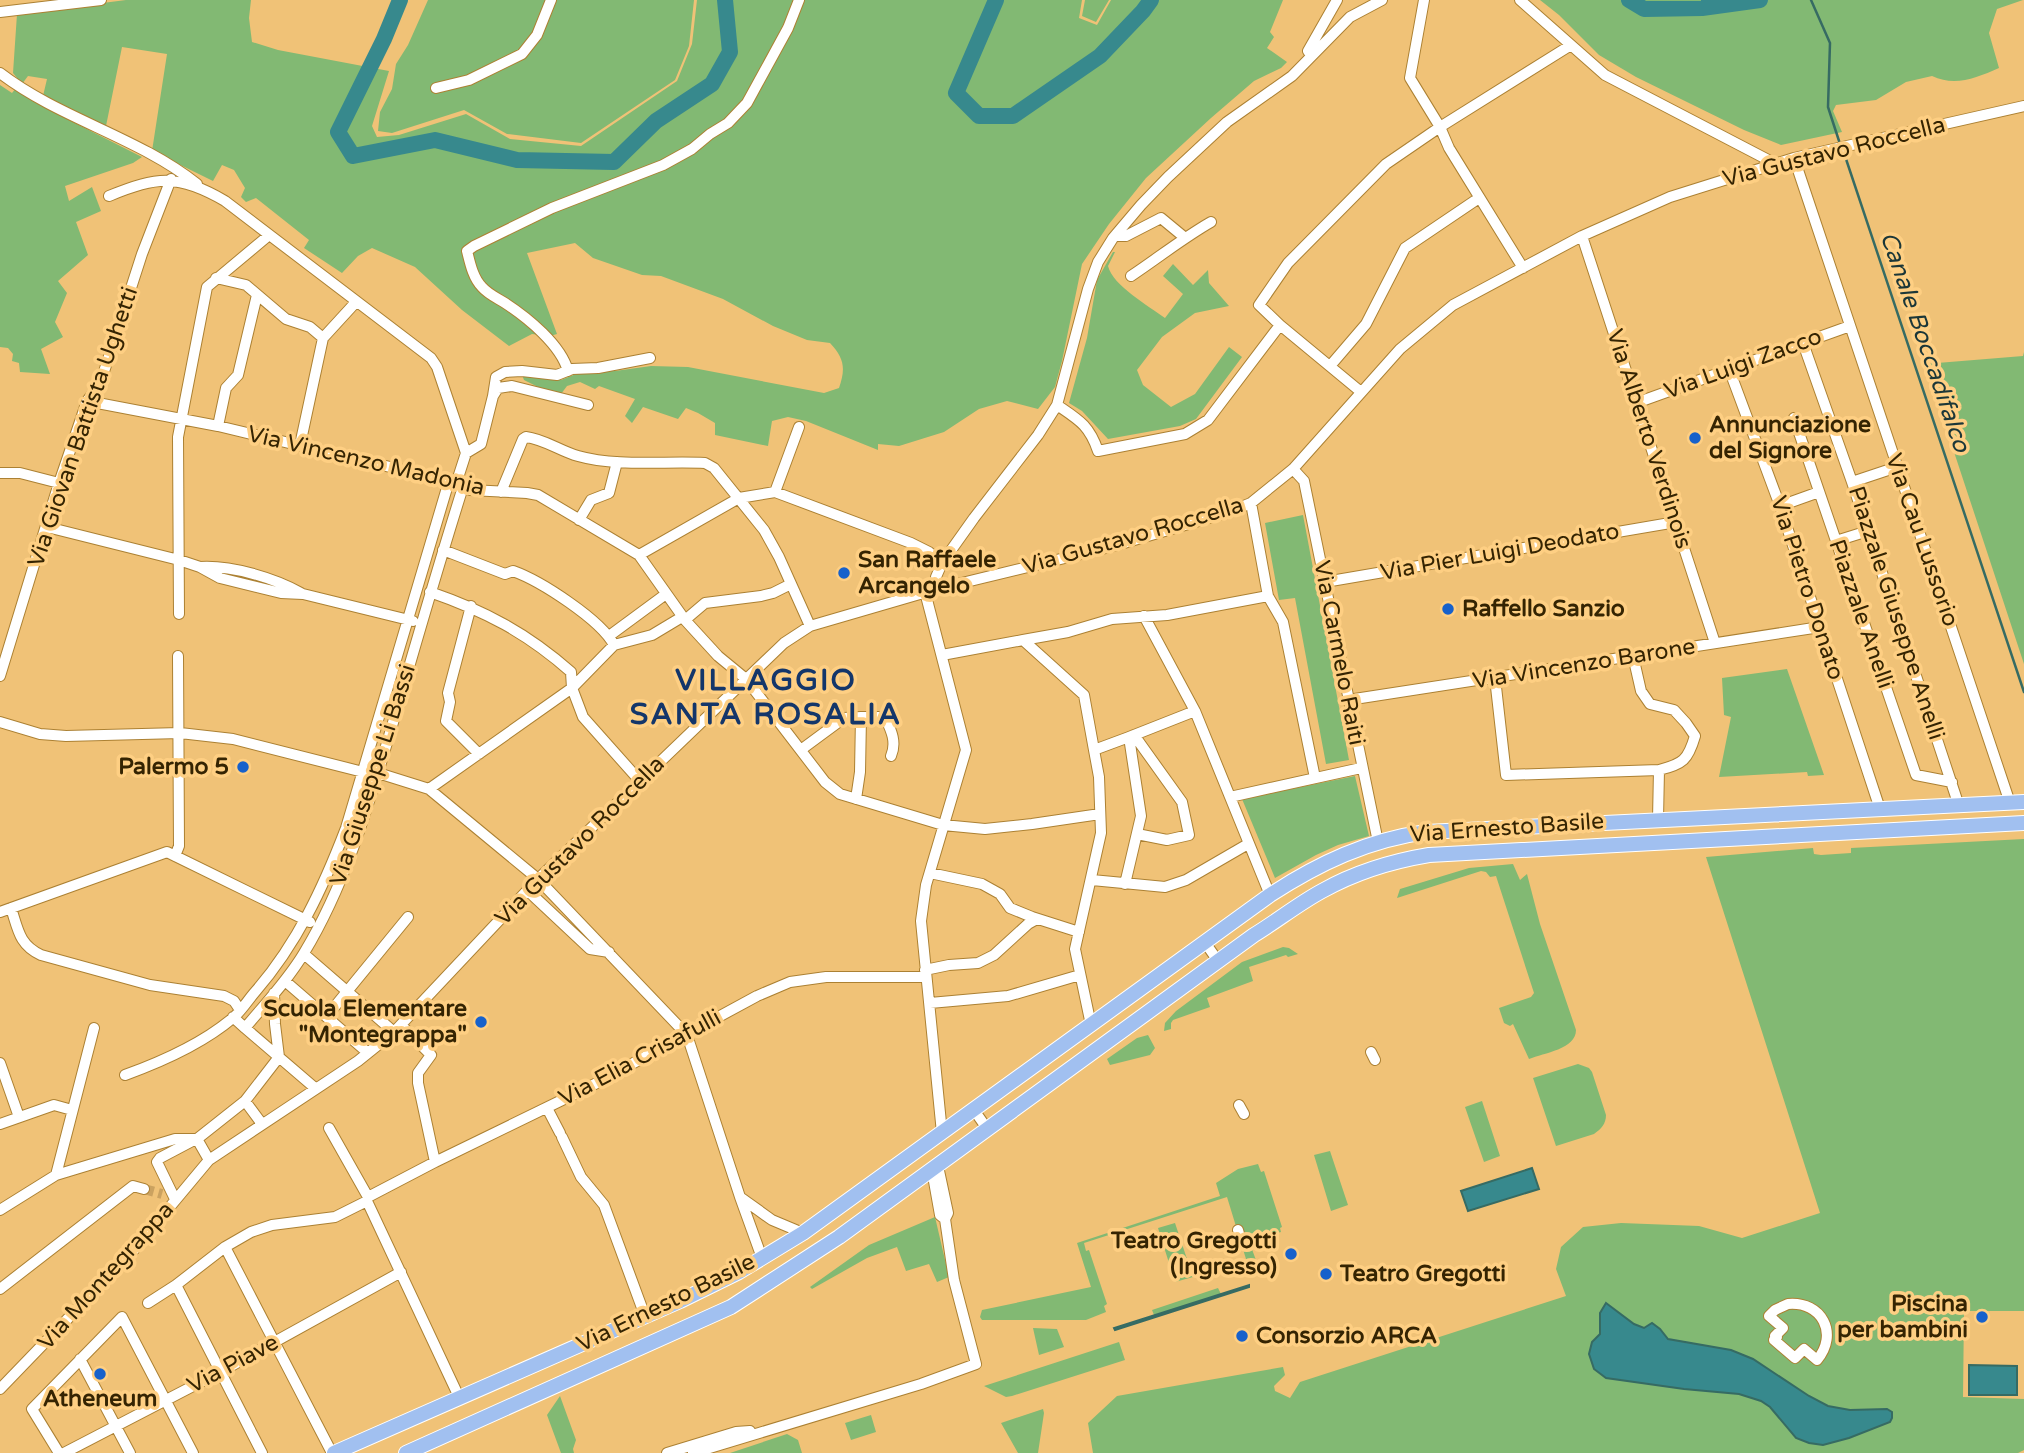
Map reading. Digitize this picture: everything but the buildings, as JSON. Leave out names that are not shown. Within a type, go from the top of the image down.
[{"type":"main road","name":"Via Ernesto Basile","points":[[333,1453],[645,1317],[719,1283],[762,1258],[803,1233],[1204,941],[1270,895],[1330,859],[1400,835],[1426,831],[2017,803]]},
{"type":"main road","name":"Via Ernesto Basile","points":[[406,1453],[731,1307],[839,1237],[1218,961],[1322,891],[1362,874],[1405,859],[1429,855],[2024,823]]},
{"type":"street","points":[[0,12],[101,0]]},
{"type":"street","points":[[436,88],[469,80],[522,54],[537,35],[551,0]]},
{"type":"street","points":[[568,371],[564,358],[551,341],[481,287],[471,268],[467,251],[552,208],[663,165],[692,149],[728,123],[747,103],[788,28],[799,0]]},
{"type":"street","points":[[1311,55],[1308,51],[1337,0]]},
{"type":"street","points":[[937,589],[936,577],[942,563],[1038,435],[1057,405],[1088,289],[1098,262],[1115,236],[1141,205],[1227,122],[1292,76],[1350,17],[1382,0]]},
{"type":"street","points":[[1424,0],[1410,78],[1440,127],[1449,148],[1523,268]]},
{"type":"street","points":[[1520,0],[1605,75],[1776,164]]},
{"type":"street","points":[[1361,392],[1259,305],[1288,263],[1386,164],[1440,127],[1571,46]]},
{"type":"street","points":[[0,73],[53,106],[175,167],[202,188],[225,201],[431,358],[437,367],[466,453]]},
{"type":"street","name":"Via Gustavo Roccella","points":[[262,1124],[358,1061],[398,1028],[527,890],[639,780],[784,643],[810,626],[925,592],[1114,546],[1251,503],[1293,468],[1400,349],[1453,304],[1582,236],[1670,197],[1794,158],[2024,106]]},
{"type":"street","name":"Via Cau Lussorio","points":[[1794,158],[1898,467],[2017,803]]},
{"type":"street","points":[[109,196],[139,184],[171,179],[202,188]]},
{"type":"street","name":"Via Giovan Battista Ughetti","points":[[0,676],[3,657],[87,401],[100,384],[142,254],[171,179]]},
{"type":"street","points":[[1330,366],[1366,324],[1405,248],[1479,198]]},
{"type":"street","points":[[1115,236],[1126,236],[1161,218],[1184,237]]},
{"type":"street","points":[[1131,276],[1184,237],[1212,222]]},
{"type":"street","points":[[179,614],[178,438],[207,287],[268,236]]},
{"type":"street","name":"Via Alberto Verdinois","points":[[1582,236],[1715,643]]},
{"type":"street","points":[[216,278],[246,285],[286,319],[310,327],[323,338]]},
{"type":"street","points":[[218,426],[226,388],[238,375],[257,295]]},
{"type":"street","points":[[300,445],[323,338],[356,302]]},
{"type":"street","points":[[1057,405],[1078,419],[1092,434],[1098,451],[1185,434],[1208,420],[1280,325]]},
{"type":"street","name":"Via Luigi Zacco","points":[[1636,403],[1850,326]]},
{"type":"street","name":"Piazzale Giuseppe Anelli","points":[[1803,342],[1959,806]]},
{"type":"street","points":[[493,396],[496,377],[505,372],[557,375],[572,369],[598,368],[650,358]]},
{"type":"street","name":"Via Pietro Donato","points":[[1729,369],[1780,506],[1880,809]]},
{"type":"street","points":[[493,396],[498,388],[512,386],[588,405]]},
{"type":"street","name":"Via Giuseppe Li Bassi","points":[[125,1075],[152,1066],[192,1045],[237,1013],[280,962],[306,920],[346,828],[407,620],[466,453],[481,444],[493,396]]},
{"type":"street","name":"Via Vincenzo Madonia","points":[[87,401],[181,418],[300,445],[456,484],[470,490],[538,495],[639,555],[683,619],[718,656],[746,679],[825,782],[840,794],[943,825],[985,829],[1100,814]]},
{"type":"street","name":"Piazzale Anelli","points":[[1794,418],[1916,775],[1952,782]]},
{"type":"street","points":[[775,492],[799,427]]},
{"type":"street","points":[[501,492],[526,437],[578,456],[617,462],[705,463],[714,468],[764,530],[810,626]]},
{"type":"street","points":[[579,520],[591,500],[609,493],[617,462]]},
{"type":"street","points":[[1852,482],[1898,467]]},
{"type":"street","name":"Via Carmelo Raiti","points":[[1293,468],[1304,481],[1378,842]]},
{"type":"street","points":[[0,473],[20,473],[59,483]]},
{"type":"street","name":"Via Giuseppe Li Bassi","points":[[245,1028],[304,954],[350,856],[378,773],[422,624],[443,550],[456,484]]},
{"type":"street","points":[[639,555],[739,498],[775,492],[911,543],[929,552],[942,563]]},
{"type":"street","points":[[1780,506],[1819,492]]},
{"type":"street","points":[[1251,503],[1268,596],[1283,622],[1315,778]]},
{"type":"street","name":"Via Pier Luigi Deodato","points":[[1325,582],[1676,522]]},
{"type":"street","points":[[47,527],[200,567],[220,578],[281,593],[303,594],[422,624]]},
{"type":"street","points":[[1836,541],[1868,531]]},
{"type":"street","points":[[443,550],[505,574],[513,570],[522,574],[556,594],[590,619],[612,640]]},
{"type":"street","points":[[612,640],[653,635],[705,603],[761,596],[790,584]]},
{"type":"street","points":[[925,592],[966,750],[926,885],[921,921],[942,1133]]},
{"type":"street","points":[[430,593],[471,606],[517,631],[571,672],[572,688],[583,718],[639,780]]},
{"type":"street","points":[[429,789],[572,688],[612,640],[666,594]]},
{"type":"street","points":[[942,655],[1068,632],[1112,620],[1167,615],[1268,596]]},
{"type":"street","points":[[471,606],[449,693],[446,721],[479,754]]},
{"type":"street","points":[[1144,617],[1195,711],[1270,895]]},
{"type":"street","name":"Via Vincenzo Barone","points":[[1348,700],[1820,627]]},
{"type":"street","points":[[1023,640],[1084,695],[1099,777],[1101,834],[1075,949],[1091,1025]]},
{"type":"street","points":[[175,856],[179,846],[178,656]]},
{"type":"street","points":[[1495,678],[1506,775],[1659,770],[1679,765],[1690,751],[1695,736],[1674,710],[1650,704],[1641,691],[1633,656]]},
{"type":"street","points":[[1094,750],[1195,711]]},
{"type":"street","points":[[856,799],[860,772],[861,717]]},
{"type":"street","points":[[802,749],[844,718],[885,717],[892,733],[894,748],[891,756]]},
{"type":"street","points":[[0,722],[40,734],[66,736],[180,733],[233,739],[363,772],[378,773],[429,789],[538,879],[687,1035],[762,1258]]},
{"type":"street","points":[[1125,884],[1141,816],[1131,736]]},
{"type":"street","points":[[1131,736],[1182,802],[1189,835],[1167,840],[1137,834]]},
{"type":"street","points":[[1230,797],[1361,768]]},
{"type":"street","points":[[1658,819],[1659,770]]},
{"type":"street","points":[[1797,813],[1798,835]]},
{"type":"street","points":[[1092,880],[1164,887],[1186,880],[1248,844]]},
{"type":"street","points":[[315,1088],[245,1028],[234,1001],[224,996],[150,985],[41,955],[30,950],[22,940],[6,910],[167,852],[318,926]]},
{"type":"street","points":[[930,873],[982,884],[1000,894],[1010,908],[1079,932]]},
{"type":"street","points":[[527,890],[590,949],[609,952]]},
{"type":"street","points":[[327,1016],[408,917]]},
{"type":"street","name":"Via Elia Crisafulli","points":[[148,1303],[225,1247],[262,1228],[335,1217],[356,1208],[435,1162],[593,1085],[757,996],[790,982],[826,977],[925,973],[949,965],[978,963],[994,955],[1037,919]]},
{"type":"street","points":[[1204,941],[1218,961]]},
{"type":"street","points":[[304,954],[431,1055],[418,1073],[418,1083],[435,1162]]},
{"type":"street","points":[[930,1003],[1008,996],[1080,975]]},
{"type":"street","points":[[285,981],[368,1052]]},
{"type":"street","points":[[175,1197],[157,1162],[197,1139],[245,1101],[279,1057],[274,993]]},
{"type":"street","points":[[56,1175],[94,1028]]},
{"type":"street","points":[[0,1063],[19,1117]]},
{"type":"street","points":[[245,1101],[262,1124]]},
{"type":"street","points":[[0,1124],[54,1105],[72,1110]]},
{"type":"street","points":[[547,1108],[582,1177],[604,1205],[645,1317]]},
{"type":"street","points":[[974,1110],[988,1129]]},
{"type":"street","name":"Via Montegrappa","points":[[0,1390],[133,1251],[175,1197],[209,1160],[262,1124]]},
{"type":"street","points":[[330,1128],[368,1199],[459,1397]]},
{"type":"street","points":[[0,1210],[56,1175],[180,1138],[197,1139]]},
{"type":"street","points":[[197,1139],[209,1160]]},
{"type":"street","points":[[693,1453],[921,1384],[976,1364],[954,1280],[935,1168]]},
{"type":"street","points":[[0,1289],[133,1186],[144,1189]]},
{"type":"street","points":[[162,1194],[175,1197]]},
{"type":"street","points":[[740,1197],[772,1220],[803,1233]]},
{"type":"street","points":[[1238,1230],[1242,1244],[1247,1242]]},
{"type":"street","points":[[225,1247],[333,1453]]},
{"type":"street","name":"Via Piave","points":[[62,1453],[222,1371],[401,1272]]},
{"type":"street","points":[[176,1285],[222,1371],[261,1453]]},
{"type":"street","points":[[1788,1304],[1802,1304],[1819,1314],[1828,1335],[1826,1349],[1817,1360],[1804,1349],[1795,1358],[1774,1340],[1783,1328],[1769,1316],[1775,1310],[1788,1304]]},
{"type":"street","points":[[62,1453],[32,1409],[122,1317],[193,1453]]},
{"type":"street","points":[[80,1359],[130,1453]]},
{"type":"street","points":[[667,1453],[736,1432],[763,1431]]},
{"type":"green space","points":[[126,0],[251,0],[249,18],[252,42],[278,50],[389,71],[372,126],[377,137],[399,135],[466,114],[510,139],[581,146],[677,81],[692,44],[697,0],[1082,0],[1079,18],[1097,25],[1111,0],[1283,0],[1270,32],[1274,37],[1267,48],[1287,62],[1281,68],[1254,81],[1211,118],[1146,178],[1109,224],[1082,264],[1055,387],[1038,409],[1007,401],[979,409],[944,432],[899,446],[878,444],[878,450],[806,421],[788,417],[772,421],[768,446],[715,435],[715,423],[686,408],[678,419],[643,407],[632,423],[625,416],[635,399],[599,386],[595,389],[580,382],[567,386],[561,394],[538,387],[524,380],[522,375],[561,380],[581,372],[651,366],[688,367],[824,393],[839,388],[843,375],[841,359],[830,343],[807,340],[773,326],[723,299],[661,276],[642,275],[593,258],[575,243],[527,253],[557,334],[532,334],[509,346],[462,310],[415,267],[372,248],[358,256],[342,273],[304,248],[309,240],[256,198],[246,202],[241,197],[245,188],[234,170],[222,165],[213,181],[152,151],[167,54],[122,47],[106,126],[43,96],[47,79],[28,76],[22,84],[13,73],[17,14]]},
{"type":"green space","points":[[428,0],[694,0],[689,46],[675,80],[581,143],[507,134],[464,110],[392,133],[378,131],[380,112],[392,89],[396,64],[408,45]]},
{"type":"green space","points":[[1085,0],[1109,0],[1096,22],[1082,16]]},
{"type":"green space","points":[[1540,0],[2023,0],[1997,9],[1989,33],[1999,68],[1974,78],[1957,81],[1932,76],[1906,82],[1876,100],[1836,105],[1833,111],[1842,132],[1781,145],[1744,130],[1636,77],[1599,55]]},
{"type":"green space","points":[[0,85],[12,93],[16,88],[71,121],[142,157],[133,163],[65,186],[69,201],[92,187],[101,211],[76,222],[88,255],[58,281],[67,293],[55,322],[63,337],[41,349],[50,374],[20,372],[19,363],[12,361],[13,354],[8,348],[0,347]]},
{"type":"green space","points":[[1113,252],[1108,266],[1117,281],[1165,318],[1183,294],[1163,276],[1173,264],[1193,285],[1208,270],[1209,283],[1229,306],[1195,313],[1162,337],[1137,370],[1143,385],[1171,407],[1195,394],[1229,347],[1242,357],[1196,419],[1180,426],[1108,439],[1082,411],[1069,403],[1087,338],[1097,280]]},
{"type":"green space","points":[[2024,352],[2024,664],[1925,364],[2023,356]]},
{"type":"green space","points":[[1303,515],[1349,760],[1326,764],[1295,598],[1279,600],[1265,523]]},
{"type":"green space","points":[[1787,669],[1824,775],[1808,776],[1807,772],[1719,777],[1731,717],[1724,715],[1722,678]]},
{"type":"green space","points":[[1355,776],[1369,836],[1338,845],[1275,878],[1242,799]]},
{"type":"green space","points":[[2024,839],[2024,1311],[1964,1311],[1963,1397],[2024,1399],[2024,1450],[2018,1453],[1093,1453],[1088,1423],[1117,1396],[1283,1367],[1285,1375],[1274,1386],[1275,1391],[1290,1398],[1300,1382],[1566,1296],[1556,1269],[1561,1247],[1583,1227],[1621,1223],[1699,1226],[1742,1238],[1820,1213],[1706,857],[1813,848],[1814,854],[1821,855],[1851,853],[1851,848]]},
{"type":"green space","points":[[1513,864],[1520,880],[1527,874],[1540,924],[1576,1030],[1571,1042],[1565,1046],[1529,1059],[1513,1024],[1510,1026],[1504,1023],[1499,1008],[1531,997],[1534,993],[1496,876],[1490,877],[1481,871],[1397,898],[1400,889],[1469,868]]},
{"type":"green space","points":[[1283,947],[1298,954],[1288,957],[1286,955],[1249,967],[1253,981],[1207,998],[1210,1007],[1173,1020],[1171,1029],[1164,1031],[1165,1023],[1176,1011],[1242,962]]},
{"type":"green space","points":[[1148,1035],[1155,1048],[1150,1055],[1110,1065],[1107,1059],[1137,1038]]},
{"type":"green space","points":[[1578,1064],[1592,1072],[1606,1115],[1605,1121],[1594,1134],[1556,1146],[1533,1078]]},
{"type":"green space","points":[[1482,1101],[1500,1156],[1484,1162],[1465,1107]]},
{"type":"green space","points":[[1330,1151],[1348,1205],[1331,1211],[1314,1155]]},
{"type":"green space","points":[[1258,1164],[1261,1172],[1264,1171],[1282,1227],[1281,1232],[1249,1241],[1257,1263],[1249,1265],[1246,1259],[1227,1197],[1084,1243],[1086,1251],[1089,1250],[1107,1304],[1104,1306],[1106,1312],[1086,1320],[982,1320],[980,1317],[982,1310],[1091,1287],[1077,1243],[1220,1196],[1216,1183],[1238,1169]]},
{"type":"green space","points":[[935,1217],[949,1277],[937,1282],[929,1264],[906,1271],[897,1247],[867,1258],[812,1289],[810,1287],[869,1245]]},
{"type":"green space","points":[[1175,1223],[1193,1277],[1175,1282],[1158,1228]]},
{"type":"green space","points":[[1218,1288],[1221,1294],[1154,1315],[1152,1310]]},
{"type":"green space","points":[[1033,1328],[1057,1329],[1064,1347],[1039,1355]]},
{"type":"green space","points":[[1119,1342],[1125,1360],[1012,1396],[1006,1397],[984,1386]]},
{"type":"green space","points":[[560,1396],[576,1440],[574,1453],[561,1453],[547,1415]]},
{"type":"green space","points":[[1043,1409],[1038,1453],[1018,1453],[1001,1423]]},
{"type":"green space","points":[[871,1415],[876,1432],[851,1440],[845,1423]]},
{"type":"green space","points":[[787,1434],[798,1440],[802,1453],[730,1453]]},
{"type":"water","points":[[1532,1168],[1539,1189],[1468,1211],[1461,1191]]},
{"type":"water","points":[[1249,1285],[1115,1330],[1114,1328]]},
{"type":"water","points":[[1606,1303],[1634,1324],[1644,1328],[1652,1323],[1668,1339],[1731,1350],[1753,1359],[1828,1406],[1850,1410],[1887,1409],[1892,1412],[1892,1418],[1890,1422],[1823,1445],[1796,1438],[1770,1407],[1739,1394],[1606,1378],[1594,1369],[1589,1354],[1592,1342],[1600,1334],[1600,1313]]},
{"type":"water","points":[[1969,1365],[2017,1366],[2017,1395],[1969,1395]]},
{"type":"waterway","points":[[400,0],[338,132],[353,156],[435,140],[517,160],[614,162],[656,121],[712,84],[730,52],[725,0]]},
{"type":"waterway","points":[[996,0],[956,93],[979,116],[1013,116],[1100,56],[1151,0]]},
{"type":"waterway","points":[[1629,0],[1644,9],[1702,8],[1760,0]]},
{"type":"waterway","name":"Canale Boccadifalco","points":[[1811,0],[1830,43],[1828,107],[1840,144]]},
{"type":"waterway","name":"Canale Boccadifalco","points":[[1843,150],[2024,692]]},
{"type":"tunnel","points":[[144,1189],[162,1194]]},
{"type":"place","name":"Annunciazione del Signore","points":[[1695,438]]},
{"type":"place","name":"San Raffaele Arcangelo","points":[[844,573]]},
{"type":"place","name":"Raffello Sanzio","points":[[1448,609]]},
{"type":"place","name":"Palermo 5","points":[[243,767]]},
{"type":"place","name":"Scuola Elementare \"Montegrappa\"","points":[[481,1022]]},
{"type":"place","name":"Teatro Gregotti (Ingresso)","points":[[1291,1254]]},
{"type":"place","name":"Teatro Gregotti","points":[[1326,1274]]},
{"type":"place","name":"Piscina per bambini","points":[[1982,1317]]},
{"type":"place","name":"Consorzio ARCA","points":[[1242,1336]]},
{"type":"place","name":"Atheneum","points":[[100,1374]]},
{"type":"district","name":"VILLAGGIO SANTA ROSALIA","points":[[766,697]]}]
